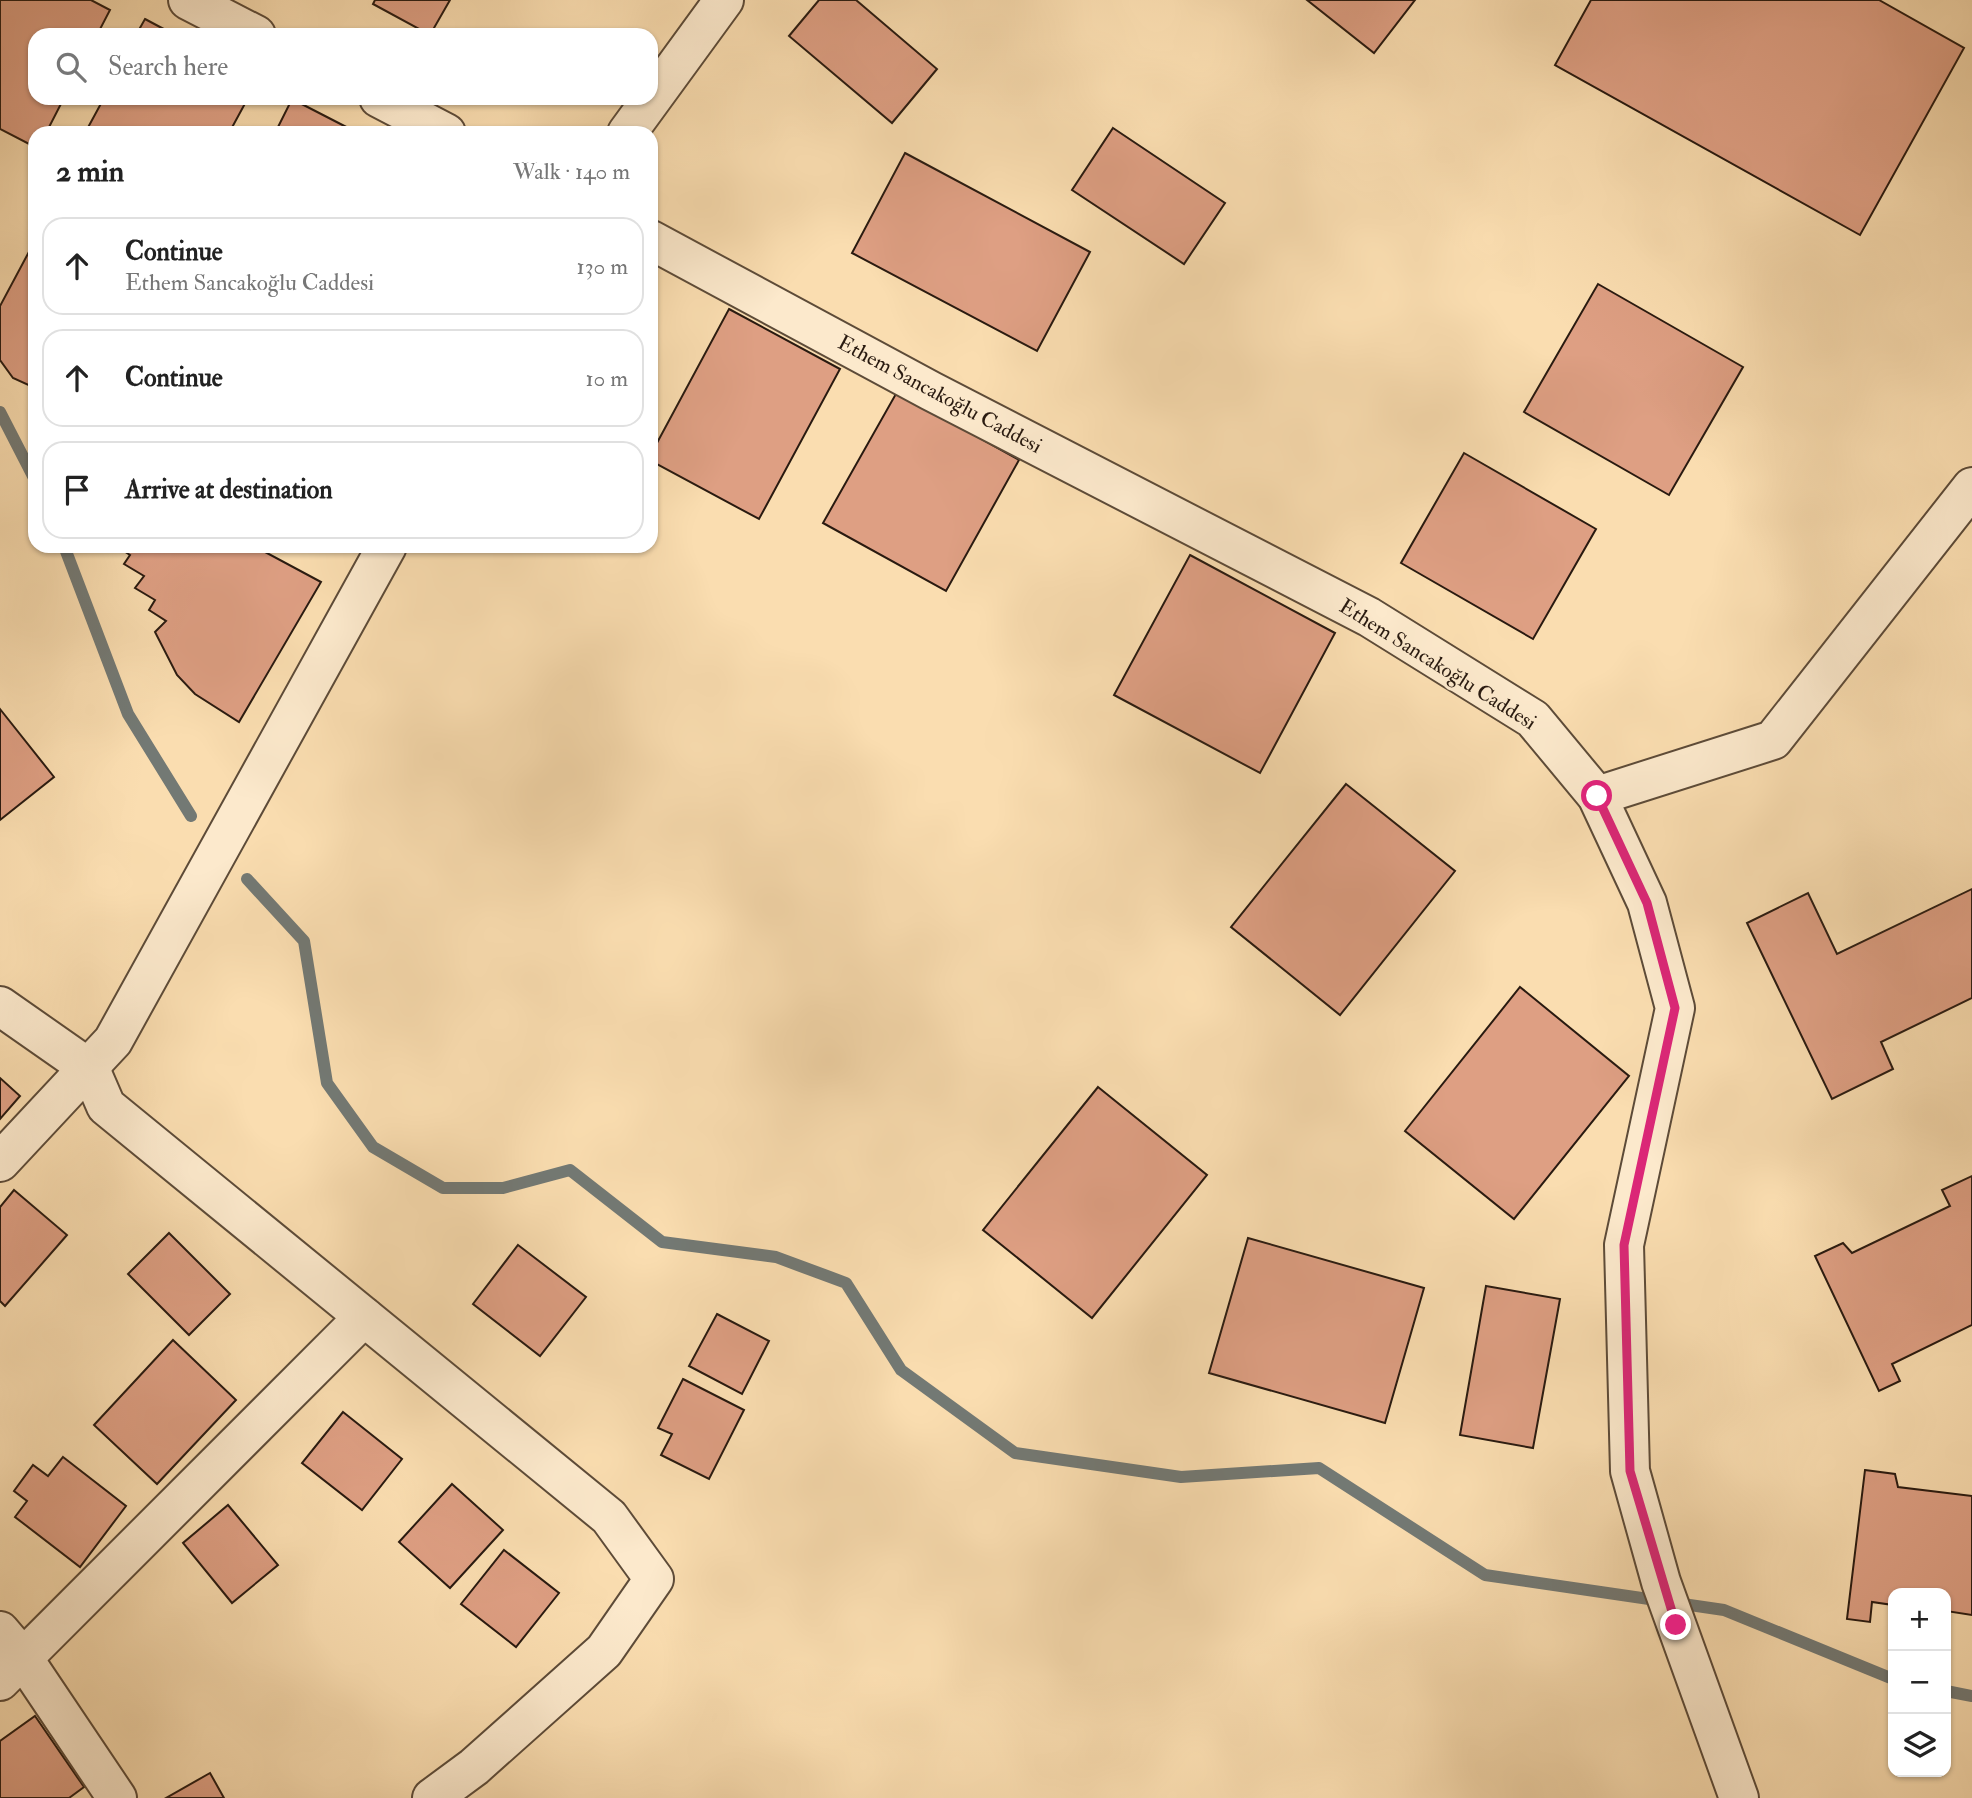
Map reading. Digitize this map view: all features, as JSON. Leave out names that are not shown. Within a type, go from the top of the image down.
[{"type":"street","points":[[188,0],[242,28]]},
{"type":"street","points":[[658,90],[724,0]]},
{"type":"street","points":[[392,105],[433,126]]},
{"type":"street","points":[[632,126],[647,105]]},
{"type":"street","name":"Ethem Sancakoğlu Caddesi","points":[[658,244],[931,391],[1369,617],[1533,719],[1597,796],[1647,903],[1675,1008],[1624,1245],[1630,1471],[1661,1582],[1739,1798]]},
{"type":"street","points":[[1597,796],[1773,740],[1972,487]]},
{"type":"street","points":[[0,1162],[90,1069],[113,1041],[383,553]]},
{"type":"street","points":[[0,1006],[90,1069],[106,1106],[609,1517],[654,1579],[604,1651],[474,1767],[432,1798]]},
{"type":"street","points":[[117,1798],[8,1656],[364,1317]]},
{"type":"building","points":[[0,0],[91,0],[110,10],[101,28],[28,28],[28,105],[60,105],[50,126],[28,126],[28,143],[0,129]]},
{"type":"building","points":[[375,0],[450,0],[434,28],[417,28],[373,4]]},
{"type":"building","points":[[819,0],[856,0],[937,69],[892,123],[789,36]]},
{"type":"building","points":[[1307,0],[1415,0],[1374,53]]},
{"type":"building","points":[[1591,0],[1879,0],[1964,48],[1860,235],[1555,65]]},
{"type":"building","points":[[145,19],[162,28],[140,28]]},
{"type":"building","points":[[100,105],[244,105],[233,126],[89,126]]},
{"type":"building","points":[[289,105],[304,105],[344,126],[278,126]]},
{"type":"building","points":[[1113,128],[1225,203],[1184,264],[1072,190]]},
{"type":"building","points":[[905,153],[1090,252],[1037,351],[852,253]]},
{"type":"building","points":[[28,254],[28,385],[13,378],[0,360],[0,306]]},
{"type":"building","points":[[1598,284],[1743,367],[1669,495],[1524,412]]},
{"type":"building","points":[[729,309],[840,369],[759,519],[658,465],[658,441]]},
{"type":"building","points":[[897,392],[1019,460],[946,591],[823,523]]},
{"type":"building","points":[[1464,453],[1596,529],[1533,639],[1401,563]]},
{"type":"building","points":[[127,553],[267,553],[321,582],[239,722],[195,694],[177,675],[155,632],[166,621],[149,610],[155,600],[135,588],[144,576],[124,564],[130,555]]},
{"type":"building","points":[[1190,555],[1335,633],[1260,773],[1114,695]]},
{"type":"building","points":[[0,709],[54,777],[0,820]]},
{"type":"building","points":[[1346,784],[1455,871],[1340,1015],[1231,927]]},
{"type":"building","points":[[1972,889],[1972,998],[1881,1042],[1893,1069],[1832,1099],[1747,923],[1808,893],[1837,954]]},
{"type":"building","points":[[1520,987],[1629,1076],[1514,1219],[1405,1131]]},
{"type":"building","points":[[0,1078],[20,1096],[0,1119]]},
{"type":"building","points":[[1098,1087],[1207,1175],[1092,1318],[983,1230]]},
{"type":"building","points":[[1972,1176],[1972,1325],[1892,1364],[1900,1381],[1879,1391],[1815,1256],[1843,1243],[1852,1253],[1950,1206],[1942,1190]]},
{"type":"building","points":[[14,1190],[67,1235],[5,1306],[0,1301],[0,1207]]},
{"type":"building","points":[[169,1233],[230,1294],[189,1335],[128,1274]]},
{"type":"building","points":[[1248,1238],[1424,1288],[1385,1423],[1209,1373]]},
{"type":"building","points":[[518,1245],[586,1297],[540,1356],[473,1304]]},
{"type":"building","points":[[1486,1286],[1560,1299],[1533,1448],[1460,1435]]},
{"type":"building","points":[[717,1314],[769,1341],[742,1394],[689,1366]]},
{"type":"building","points":[[173,1340],[236,1400],[157,1484],[94,1425]]},
{"type":"building","points":[[683,1379],[744,1410],[709,1479],[661,1455],[672,1434],[658,1428]]},
{"type":"building","points":[[343,1412],[402,1459],[362,1510],[302,1463]]},
{"type":"building","points":[[63,1457],[126,1506],[80,1567],[15,1517],[27,1501],[14,1491],[33,1465],[48,1476]]},
{"type":"building","points":[[1865,1470],[1895,1474],[1898,1487],[1972,1496],[1972,1615],[1951,1612],[1951,1588],[1888,1588],[1888,1604],[1872,1602],[1870,1622],[1847,1619]]},
{"type":"building","points":[[452,1484],[503,1530],[450,1588],[399,1542]]},
{"type":"building","points":[[228,1505],[278,1565],[232,1603],[183,1543]]},
{"type":"building","points":[[504,1550],[559,1593],[516,1647],[461,1604]]},
{"type":"building","points":[[35,1716],[84,1787],[69,1798],[0,1798],[0,1741]]},
{"type":"building","points":[[210,1773],[224,1798],[166,1798]]},
{"type":"waterway","points":[[0,412],[28,466]]},
{"type":"waterway","points":[[67,553],[128,714],[191,816]]},
{"type":"waterway","points":[[247,879],[304,941],[327,1083],[373,1147],[443,1188],[503,1188],[570,1170],[662,1242],[776,1257],[846,1283],[901,1370],[1015,1453],[1181,1477],[1319,1468],[1485,1575],[1724,1610],[1888,1677]]},
{"type":"waterway","points":[[1951,1692],[1972,1696]]},
{"type":"route","points":[[1597,796],[1647,903],[1675,1008],[1624,1245],[1630,1471],[1676,1625]]}]
